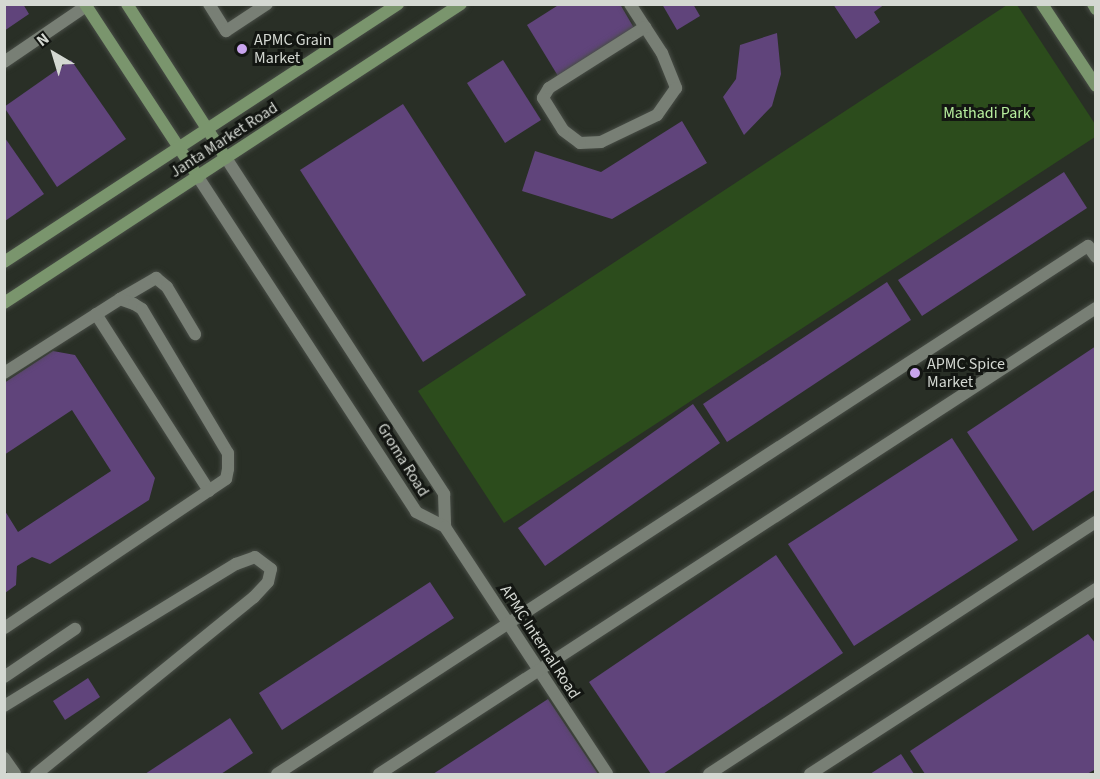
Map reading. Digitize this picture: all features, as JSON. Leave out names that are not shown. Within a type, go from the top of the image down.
[{"type":"main road","name":"Groma Road","points":[[127,4],[226,158]]},
{"type":"main road","name":"Janta Market Road","points":[[4,262],[398,4]]},
{"type":"main road","name":"Janta Market Road","points":[[4,303],[461,4]]},
{"type":"main road","points":[[1042,4],[1095,86]]},
{"type":"main road","points":[[1093,4],[1095,9]]},
{"type":"main road","name":"Groma Road","points":[[86,5],[198,177]]},
{"type":"street","points":[[209,4],[226,31],[267,4]]},
{"type":"street","points":[[630,4],[662,53],[676,88],[657,115],[601,142],[580,143],[563,130],[543,98],[546,93],[645,27]]},
{"type":"street","points":[[4,62],[86,5]]},
{"type":"street","name":"Groma Road","points":[[226,158],[444,494],[446,527]]},
{"type":"street","name":"Groma Road","points":[[198,177],[416,512],[446,527]]},
{"type":"street","points":[[277,774],[1088,246],[1095,257]]},
{"type":"street","points":[[4,373],[156,278],[167,287],[195,334]]},
{"type":"street","points":[[4,628],[226,479],[228,453],[142,309],[120,299]]},
{"type":"street","points":[[379,774],[1095,308]]},
{"type":"street","points":[[96,314],[209,490]]},
{"type":"street","points":[[709,774],[1095,522]]},
{"type":"street","name":"APMC Internal Road","points":[[446,527],[607,774]]},
{"type":"street","points":[[4,706],[236,564],[255,557],[271,569],[268,582],[254,597],[36,774]]},
{"type":"street","points":[[810,774],[1095,589]]},
{"type":"street","points":[[4,677],[75,629]]},
{"type":"street","points":[[4,758],[15,774]]},
{"type":"green space","name":"Mathadi Park","points":[[1007,5],[1017,5],[1095,124],[1095,137],[504,523],[418,391]]},
{"type":"building","points":[[4,4],[23,4],[29,14],[4,31]]},
{"type":"building","points":[[560,4],[620,4],[634,28],[558,76],[527,25]]},
{"type":"building","points":[[662,4],[693,4],[700,16],[677,30]]},
{"type":"building","points":[[833,4],[885,4],[874,12],[880,22],[856,39]]},
{"type":"building","points":[[777,33],[781,74],[772,106],[744,135],[723,97],[736,79],[740,45]]},
{"type":"building","points":[[71,60],[126,139],[57,187],[4,107]]},
{"type":"building","points":[[503,60],[541,120],[505,143],[467,83]]},
{"type":"building","points":[[403,104],[526,295],[423,362],[300,170]]},
{"type":"building","points":[[682,121],[707,163],[612,219],[522,191],[535,151],[601,172]]},
{"type":"building","points":[[5,138],[44,194],[5,221]]},
{"type":"building","points":[[1064,172],[1087,208],[922,316],[898,280]]},
{"type":"building","points":[[887,282],[911,320],[727,442],[703,404]]},
{"type":"building","points":[[1096,346],[1096,489],[1033,531],[967,432]]},
{"type":"building","points":[[53,351],[75,355],[155,478],[149,500],[50,564],[32,557],[17,566],[16,585],[5,593],[5,511],[18,532],[111,471],[72,410],[4,455],[4,383]]},
{"type":"building","points":[[693,404],[720,443],[545,566],[518,528]]},
{"type":"building","points":[[952,438],[1018,540],[854,646],[788,544]]},
{"type":"building","points":[[776,555],[843,653],[663,774],[651,774],[589,682]]},
{"type":"building","points":[[430,582],[454,618],[282,730],[259,693]]},
{"type":"building","points":[[1088,634],[1096,644],[1096,769],[1087,774],[925,774],[910,751]]},
{"type":"building","points":[[88,678],[100,697],[65,720],[53,701]]},
{"type":"building","points":[[548,699],[598,774],[433,774]]},
{"type":"building","points":[[230,718],[253,753],[221,774],[145,774]]},
{"type":"building","points":[[901,754],[914,774],[870,774]]},
{"type":"place","name":"APMC Grain Market","points":[[242,49]]},
{"type":"place","name":"APMC Spice Market","points":[[915,373]]}]
